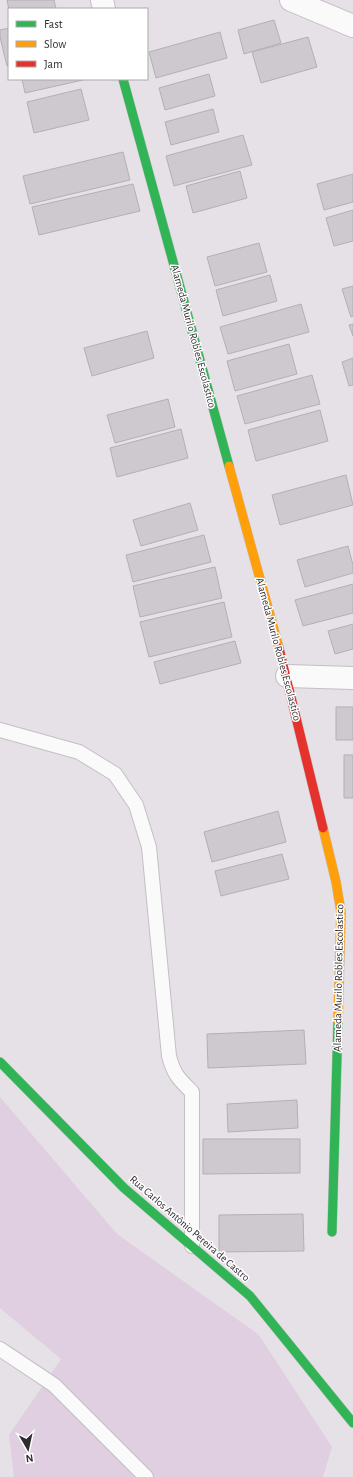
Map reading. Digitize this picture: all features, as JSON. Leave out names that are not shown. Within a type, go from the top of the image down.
[{"type":"street","points":[[291,0],[353,26]]},
{"type":"street","name":"Alameda Murilo Robles Escolastico","points":[[123,80],[287,676],[336,882],[341,912],[332,1232]]},
{"type":"street","points":[[287,676],[353,678]]},
{"type":"street","name":"Rua Carlos Antônio Pereira de Castro","points":[[0,1062],[124,1188],[250,1296],[353,1423]]},
{"type":"lane","points":[[0,730],[79,752],[114,774],[136,805],[149,847],[168,1056],[177,1078],[192,1092],[192,1246]]},
{"type":"lane","points":[[0,1349],[54,1384],[146,1477]]},
{"type":"shaded area","points":[[0,1097],[117,1234],[259,1335],[332,1447],[323,1477],[14,1477],[9,1435],[61,1359],[0,1308]]},
{"type":"building","points":[[7,0],[54,0],[56,8],[9,8]]},
{"type":"building","points":[[274,20],[281,43],[244,54],[238,30]]},
{"type":"building","points":[[8,28],[7,66],[0,37],[0,30]]},
{"type":"building","points":[[220,32],[227,58],[156,78],[149,52]]},
{"type":"building","points":[[308,37],[317,67],[261,83],[252,52]]},
{"type":"building","points":[[209,74],[215,96],[165,110],[159,88]]},
{"type":"building","points":[[22,80],[83,80],[25,93]]},
{"type":"building","points":[[81,89],[89,120],[34,133],[27,102]]},
{"type":"building","points":[[213,109],[219,132],[171,145],[165,122]]},
{"type":"building","points":[[243,135],[252,165],[174,186],[166,156]]},
{"type":"building","points":[[123,152],[130,180],[30,204],[23,176]]},
{"type":"building","points":[[240,171],[247,198],[193,213],[186,186]]},
{"type":"building","points":[[353,174],[353,202],[324,210],[317,184]]},
{"type":"building","points":[[133,184],[140,211],[39,235],[32,207]]},
{"type":"building","points":[[353,210],[353,241],[334,246],[326,218]]},
{"type":"building","points":[[259,243],[267,272],[215,286],[207,257]]},
{"type":"building","points":[[270,275],[277,301],[223,316],[216,290]]},
{"type":"building","points":[[353,286],[353,316],[351,317],[342,289]]},
{"type":"building","points":[[301,304],[309,332],[228,354],[220,327]]},
{"type":"building","points":[[353,324],[353,336],[349,325]]},
{"type":"building","points":[[147,331],[154,358],[92,376],[84,348]]},
{"type":"building","points":[[289,344],[297,374],[235,391],[227,361]]},
{"type":"building","points":[[353,358],[353,385],[349,386],[342,362]]},
{"type":"building","points":[[312,375],[320,404],[245,424],[237,396]]},
{"type":"building","points":[[168,399],[175,427],[115,443],[107,415]]},
{"type":"building","points":[[320,410],[328,441],[256,461],[248,430]]},
{"type":"building","points":[[181,429],[188,458],[117,477],[110,448]]},
{"type":"building","points":[[346,475],[353,505],[280,525],[272,495]]},
{"type":"building","points":[[190,503],[198,530],[141,546],[133,520]]},
{"type":"building","points":[[204,535],[211,562],[133,582],[126,555]]},
{"type":"building","points":[[348,546],[353,565],[353,573],[305,587],[297,560]]},
{"type":"building","points":[[215,567],[222,598],[140,617],[133,586]]},
{"type":"building","points":[[353,584],[353,613],[303,626],[295,600]]},
{"type":"building","points":[[224,602],[232,637],[149,657],[140,622]]},
{"type":"building","points":[[353,624],[353,649],[335,654],[328,631]]},
{"type":"building","points":[[235,641],[241,663],[160,684],[154,662]]},
{"type":"building","points":[[336,707],[353,707],[353,740],[336,740]]},
{"type":"building","points":[[344,755],[353,755],[353,798],[344,798]]},
{"type":"building","points":[[278,811],[286,842],[212,862],[204,832]]},
{"type":"building","points":[[282,854],[289,879],[221,896],[215,871]]},
{"type":"building","points":[[304,1030],[306,1064],[208,1068],[207,1034]]},
{"type":"building","points":[[297,1100],[298,1128],[228,1132],[227,1104]]},
{"type":"building","points":[[203,1139],[300,1139],[300,1173],[203,1174]]},
{"type":"building","points":[[303,1214],[304,1251],[219,1252],[219,1215]]},
{"type":"traffic: fast","points":[[123,80],[229,466]]},
{"type":"traffic: fast","points":[[332,1232],[338,1021]]},
{"type":"traffic: fast","points":[[0,1062],[124,1188],[250,1296],[353,1423]]},
{"type":"traffic: slow","points":[[229,466],[279,648]]},
{"type":"traffic: slow","points":[[323,828],[336,882],[341,912],[338,1021]]},
{"type":"traffic: jam","points":[[279,648],[323,828]]}]
